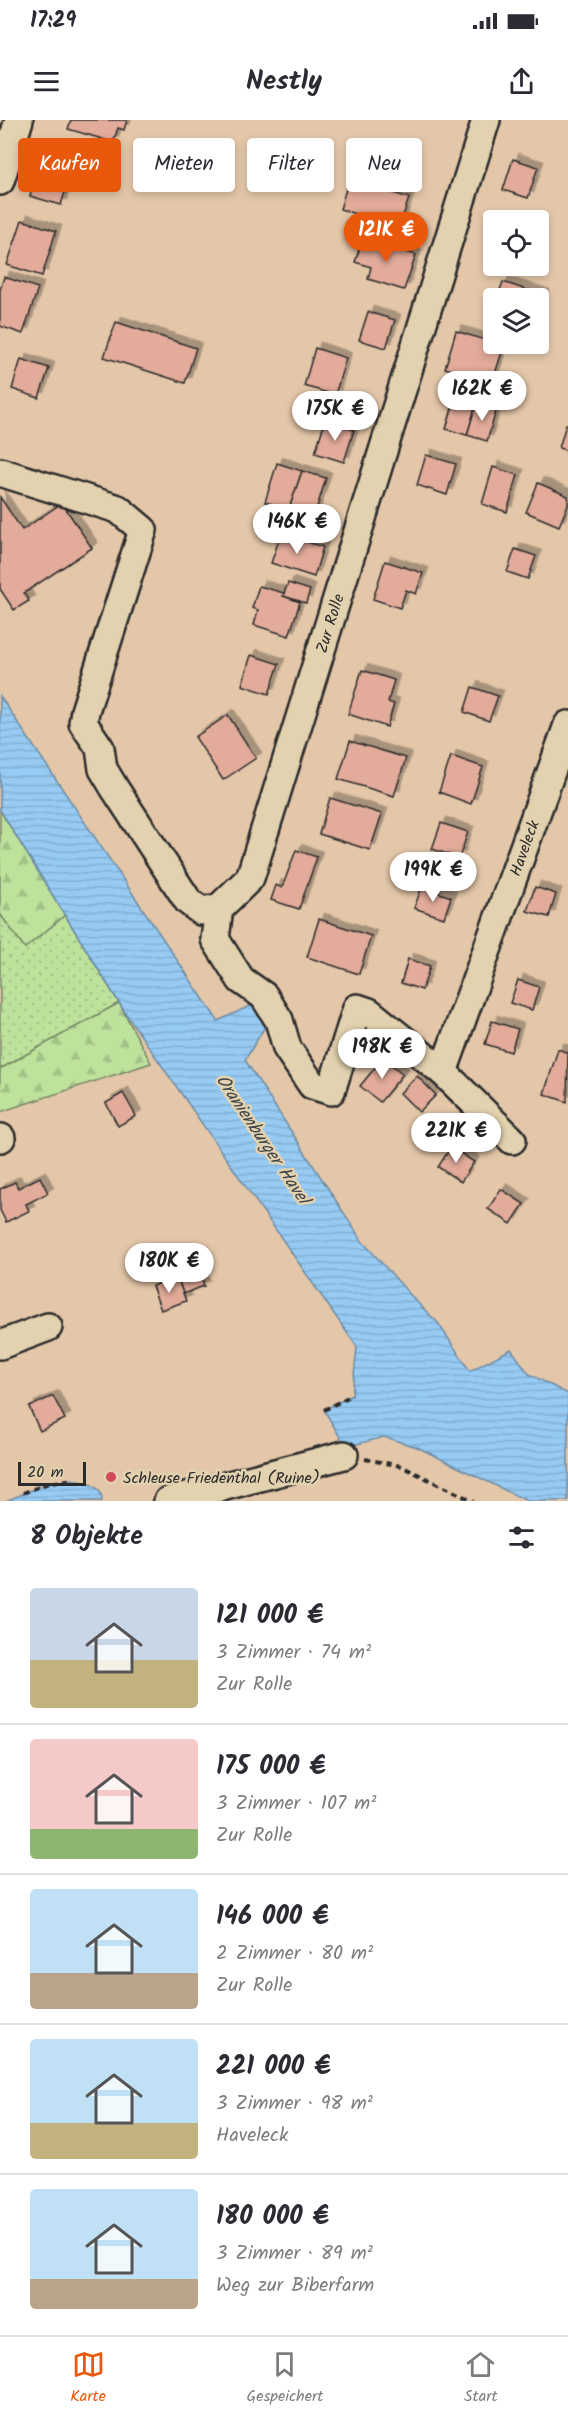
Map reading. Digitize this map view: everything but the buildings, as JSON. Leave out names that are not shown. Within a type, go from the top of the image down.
[{"type":"street","points":[[0,180],[19,120]]},
{"type":"street","name":"Zur Rolle","points":[[219,908],[250,878],[486,120]]},
{"type":"street","points":[[0,472],[118,509],[142,530],[83,723],[100,748],[103,769],[188,901],[201,911],[219,908],[215,939],[241,980],[264,996],[279,1020],[287,1048],[312,1085],[331,1091],[357,1008],[369,1012],[443,1072],[512,1140]]},
{"type":"street","name":"Haveleck","points":[[443,1072],[568,724]]},
{"type":"street","points":[[0,1345],[48,1327]]},
{"type":"street","points":[[168,1501],[344,1455]]},
{"type":"path","points":[[324,1410],[352,1395]]},
{"type":"path","points":[[344,1455],[401,1466],[473,1501]]},
{"type":"path","points":[[23,1492],[46,1484],[72,1479]]},
{"type":"green space","points":[[0,810],[65,915],[25,948],[0,914]]},
{"type":"green space","points":[[0,914],[25,948],[65,915],[119,1003],[0,1069]]},
{"type":"green space","points":[[119,1003],[151,1063],[0,1112],[0,1069]]},
{"type":"water","name":"Oranienburger Havel","points":[[0,696],[218,1021],[254,1004],[269,1020],[245,1060],[362,1241],[438,1323],[470,1371],[511,1349],[529,1374],[568,1394],[568,1501],[527,1501],[417,1447],[384,1437],[346,1447],[324,1410],[352,1395],[357,1347],[126,1014],[0,810]]},
{"type":"water","points":[[72,1479],[96,1488],[102,1501],[6,1501],[46,1484]]},
{"type":"place","name":"Schleuse Friedenthal (Ruine)","points":[[111,1477]]}]
